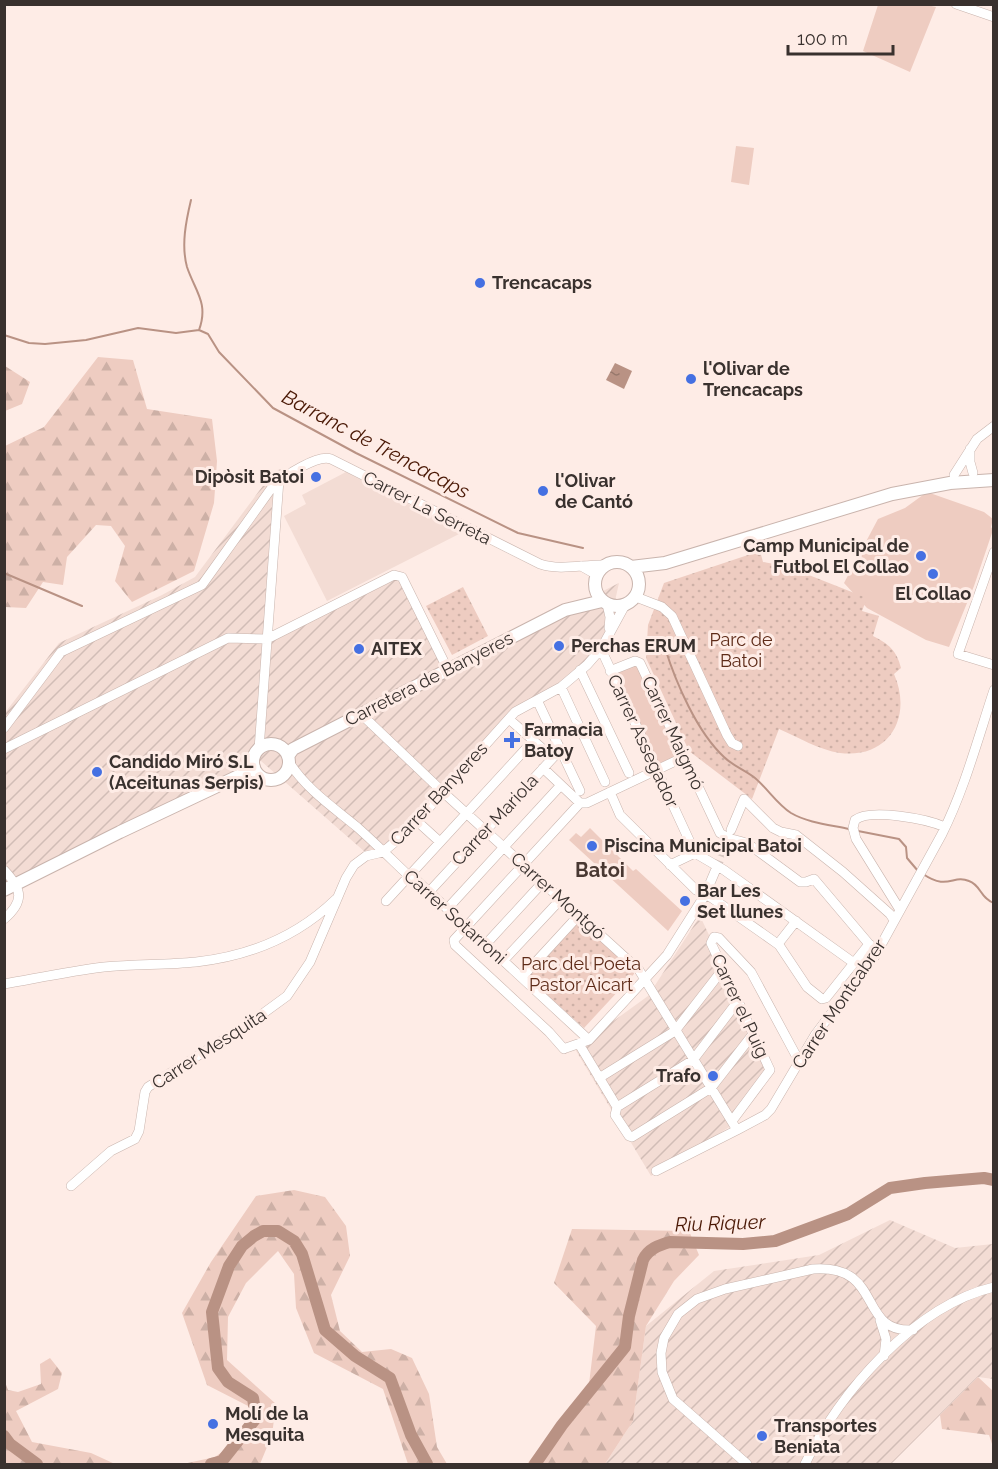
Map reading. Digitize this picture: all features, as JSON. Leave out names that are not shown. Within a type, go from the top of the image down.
[{"type":"main road","points":[[631,567],[638,576],[639,582],[636,597],[618,607],[605,602],[598,595],[596,580],[606,565],[619,562],[631,567],[665,563],[954,475],[993,473]]},
{"type":"main road","points":[[892,494],[950,483],[993,480]]},
{"type":"main road","points":[[639,582],[665,563]]},
{"type":"main road","name":"Carretera de Banyeres","points":[[289,759],[361,714],[565,610],[586,594],[596,580]]},
{"type":"main road","name":"Carretera de Banyeres","points":[[565,610],[605,602]]},
{"type":"main road","points":[[262,745],[278,745],[289,759],[278,778],[273,780],[261,777],[253,771],[254,757],[262,745]]},
{"type":"main road","points":[[4,890],[253,771]]},
{"type":"street","points":[[956,4],[993,17]]},
{"type":"street","points":[[954,475],[976,440],[993,426]]},
{"type":"street","points":[[970,449],[973,473]]},
{"type":"street","name":"Carrer La Serreta","points":[[279,480],[326,457],[540,564],[554,567],[606,565]]},
{"type":"street","points":[[262,745],[279,480]]},
{"type":"street","points":[[4,728],[61,652],[202,585],[279,480]]},
{"type":"street","points":[[993,552],[958,654],[993,665]]},
{"type":"street","name":"Carrer La Serreta","points":[[579,566],[587,568],[596,580]]},
{"type":"street","points":[[4,749],[228,638],[267,639],[398,574],[402,577],[448,670]]},
{"type":"street","points":[[636,597],[662,607],[672,616],[727,735],[732,743],[738,746]]},
{"type":"street","name":"Carrer Banyeres","points":[[4,984],[103,967],[197,962],[274,943],[305,923],[338,897],[348,873],[358,860],[383,852],[418,822],[517,711],[561,687],[602,653],[610,617],[605,602]]},
{"type":"street","name":"Carrer Banyeres","points":[[608,634],[625,605]]},
{"type":"street","name":"Carrer Assegador","points":[[602,653],[695,853]]},
{"type":"street","name":"Carrer Maigmó","points":[[610,671],[635,661],[640,663],[720,833],[728,838],[747,843],[800,882],[814,879],[869,944]]},
{"type":"street","points":[[580,670],[629,773]]},
{"type":"street","points":[[561,687],[605,783]]},
{"type":"street","name":"Carrer Montcabrer","points":[[656,1171],[734,1126],[765,1115],[771,1108],[815,1035],[878,950],[952,815],[993,690]]},
{"type":"street","points":[[537,700],[580,791]]},
{"type":"street","name":"Carrer Montgó","points":[[361,714],[444,793],[639,970],[734,1126]]},
{"type":"street","points":[[509,719],[552,757]]},
{"type":"street","points":[[386,901],[533,741]]},
{"type":"street","name":"Carrer Mariola","points":[[429,892],[561,749]]},
{"type":"street","points":[[543,768],[580,803],[584,804],[684,757]]},
{"type":"street","name":"Carrer Sotarroni","points":[[289,759],[383,852],[589,1040]]},
{"type":"street","points":[[447,909],[561,785]]},
{"type":"street","points":[[610,792],[620,815],[696,890],[712,898],[778,944],[796,921]]},
{"type":"street","points":[[731,830],[744,799],[778,832],[796,835],[843,872],[894,920]]},
{"type":"street","points":[[580,803],[455,939],[455,945],[565,1049],[589,1040],[667,956],[705,896],[716,869]]},
{"type":"street","points":[[900,910],[856,839],[853,824],[855,820],[860,816],[889,816],[944,830]]},
{"type":"street","points":[[418,822],[440,842]]},
{"type":"street","points":[[670,865],[695,853],[724,870],[854,963]]},
{"type":"street","points":[[4,870],[17,884],[18,902],[15,909],[4,919]]},
{"type":"street","points":[[486,944],[543,882]]},
{"type":"street","name":"Carrer Mesquita","points":[[71,1186],[111,1151],[135,1139],[140,1127],[145,1092],[148,1087],[250,1023],[287,996],[310,962],[338,897]]},
{"type":"street","points":[[504,960],[561,899]]},
{"type":"street","points":[[522,977],[579,915]]},
{"type":"street","name":"Carrer el Puig","points":[[734,1126],[770,1070],[711,943],[714,937],[719,938],[751,972],[799,1061]]},
{"type":"street","name":"Carrer Montcabrer","points":[[778,944],[807,987],[824,1000],[869,944]]},
{"type":"street","points":[[869,944],[878,950]]},
{"type":"street","points":[[599,1078],[675,1031],[723,969]]},
{"type":"street","points":[[738,1001],[693,1060],[617,1107],[615,1115],[628,1136],[636,1136],[711,1088],[753,1034]]},
{"type":"street","points":[[579,1044],[617,1107]]},
{"type":"street","points":[[747,1464],[676,1402],[668,1390],[662,1372],[661,1353],[666,1333],[678,1314],[690,1303],[704,1296],[806,1270],[828,1268],[845,1273],[857,1281],[866,1292],[880,1320],[886,1339],[884,1356]]},
{"type":"street","points":[[805,1464],[838,1409],[884,1356],[913,1329],[954,1301],[993,1287]]},
{"type":"street","points":[[880,1320],[897,1330],[913,1329]]},
{"type":"shaded area","points":[[281,469],[267,638],[399,572],[448,669],[619,583],[606,641],[586,665],[519,710],[393,846],[365,852],[261,761],[7,885],[4,883],[4,714],[59,643],[195,577],[274,471]]},
{"type":"shaded area","points":[[346,472],[463,532],[327,601],[284,516],[306,504],[302,495]]},
{"type":"shaded area","points":[[700,916],[773,1070],[731,1126],[651,1176],[575,1049],[648,996]]},
{"type":"shaded area","points":[[890,1220],[955,1248],[993,1244],[993,1379],[978,1377],[891,1464],[605,1464],[633,1421],[646,1326],[714,1271],[819,1255]]},
{"type":"green space","points":[[878,5],[936,7],[910,72],[863,51]]},
{"type":"green space","points":[[736,146],[754,148],[749,185],[731,182]]},
{"type":"green space","points":[[98,357],[133,360],[147,409],[212,419],[217,461],[214,503],[194,571],[132,602],[115,581],[125,546],[111,526],[96,525],[67,557],[63,585],[43,582],[26,608],[5,607],[5,446],[44,427]]},
{"type":"green space","points":[[5,366],[30,382],[22,404],[5,411]]},
{"type":"green space","name":"Camp Municipal de Futbol El Collao","points":[[927,492],[984,512],[993,519],[991,527],[993,530],[974,586],[949,647],[926,640],[867,608],[844,583],[878,519],[905,508]]},
{"type":"green space","name":"Parc de Batoi","points":[[760,551],[763,562],[786,566],[867,598],[862,611],[879,616],[873,636],[892,649],[901,668],[894,674],[899,690],[900,705],[898,719],[884,742],[872,749],[857,753],[840,753],[824,749],[779,729],[752,799],[689,751],[646,658],[648,625],[664,583]]},
{"type":"green space","points":[[463,587],[488,636],[452,655],[426,606]]},
{"type":"green space","points":[[638,665],[680,755],[660,764],[657,763],[616,671]]},
{"type":"green space","points":[[590,828],[633,871],[636,869],[682,911],[668,931],[569,840],[576,833],[581,837]]},
{"type":"green space","name":"Parc del Poeta Pastor Aicart","points":[[580,921],[634,970],[634,974],[584,1028],[528,978],[576,922]]},
{"type":"green space","points":[[294,1190],[325,1197],[346,1226],[350,1256],[331,1295],[340,1331],[362,1352],[391,1349],[412,1358],[429,1394],[437,1447],[447,1464],[408,1464],[383,1389],[314,1353],[296,1308],[294,1274],[278,1251],[246,1283],[228,1317],[227,1360],[276,1404],[272,1435],[260,1464],[183,1464],[215,1457],[251,1431],[250,1407],[207,1385],[182,1313],[211,1262],[256,1196]]},
{"type":"green space","points":[[572,1229],[689,1231],[699,1255],[674,1281],[646,1326],[633,1421],[605,1464],[527,1464],[589,1384],[596,1326],[554,1283]]},
{"type":"green space","points":[[50,1358],[62,1373],[58,1389],[16,1411],[32,1442],[91,1453],[115,1464],[5,1464],[5,1382],[8,1390],[18,1392],[41,1384],[40,1364]]},
{"type":"green space","points":[[978,1377],[993,1391],[993,1447],[989,1435],[942,1429],[940,1415]]},
{"type":"water","points":[[615,363],[632,371],[624,389],[606,380]]},
{"type":"waterway","points":[[191,200],[184,250],[187,267],[202,305],[202,321],[199,330]]},
{"type":"waterway","name":"Barranc de Trencacaps","points":[[4,335],[29,343],[45,344],[86,340],[138,328],[176,333],[199,330],[208,334],[219,352],[273,408],[356,453],[518,533],[583,548]]},
{"type":"waterway","points":[[4,573],[82,606]]},
{"type":"waterway","name":"Barranc de Trencacaps","points":[[665,648],[696,721],[724,757],[755,778],[791,813],[812,821],[849,829]]},
{"type":"waterway","name":"Barranc de Trencacaps","points":[[858,831],[899,839],[906,847],[907,858],[918,871]]},
{"type":"waterway","name":"Barranc de Trencacaps","points":[[923,874],[931,879],[944,882],[959,879],[969,881],[976,885],[989,901],[994,903]]},
{"type":"waterway","name":"Riu Riquer","points":[[535,1464],[562,1425],[625,1347],[629,1316],[643,1260],[654,1248],[670,1242],[743,1244],[775,1241],[848,1214],[890,1188],[984,1178],[994,1180]]},
{"type":"waterway","name":"Riu Riquer","points":[[211,1464],[222,1461],[256,1418],[253,1398],[228,1382],[218,1368],[212,1312],[229,1266],[242,1246],[263,1231],[278,1231],[294,1241],[302,1254],[325,1330],[355,1356],[390,1378],[411,1435],[427,1464]]},
{"type":"waterway","points":[[4,1436],[10,1444],[37,1464]]},
{"type":"tunnel","points":[[716,869],[730,833]]},
{"type":"place","name":"Trencacaps","points":[[480,283]]},
{"type":"place","name":"l'Olivar de Trencacaps","points":[[691,379]]},
{"type":"place","name":"Dipòsit Batoi","points":[[316,477]]},
{"type":"place","name":"l'Olivar de Cantó","points":[[543,491]]},
{"type":"place","name":"Camp Municipal de Futbol El Collao","points":[[921,556]]},
{"type":"place","name":"El Collao","points":[[933,574]]},
{"type":"place","name":"Perchas ERUM","points":[[559,646]]},
{"type":"place","name":"AITEX","points":[[359,649]]},
{"type":"place","name":"Farmacia Batoy","points":[[512,740]]},
{"type":"place","name":"Candido Miró S.L (Aceitunas Serpis)","points":[[97,772]]},
{"type":"place","name":"Piscina Municipal Batoi","points":[[592,846]]},
{"type":"place","name":"Bar Les Set llunes","points":[[685,901]]},
{"type":"place","name":"Trafo","points":[[713,1076]]},
{"type":"place","name":"Molí de la Mesquita","points":[[213,1424]]},
{"type":"place","name":"Transportes Beniata","points":[[762,1436]]},
{"type":"district","name":"Batoi","points":[[600,870]]}]
